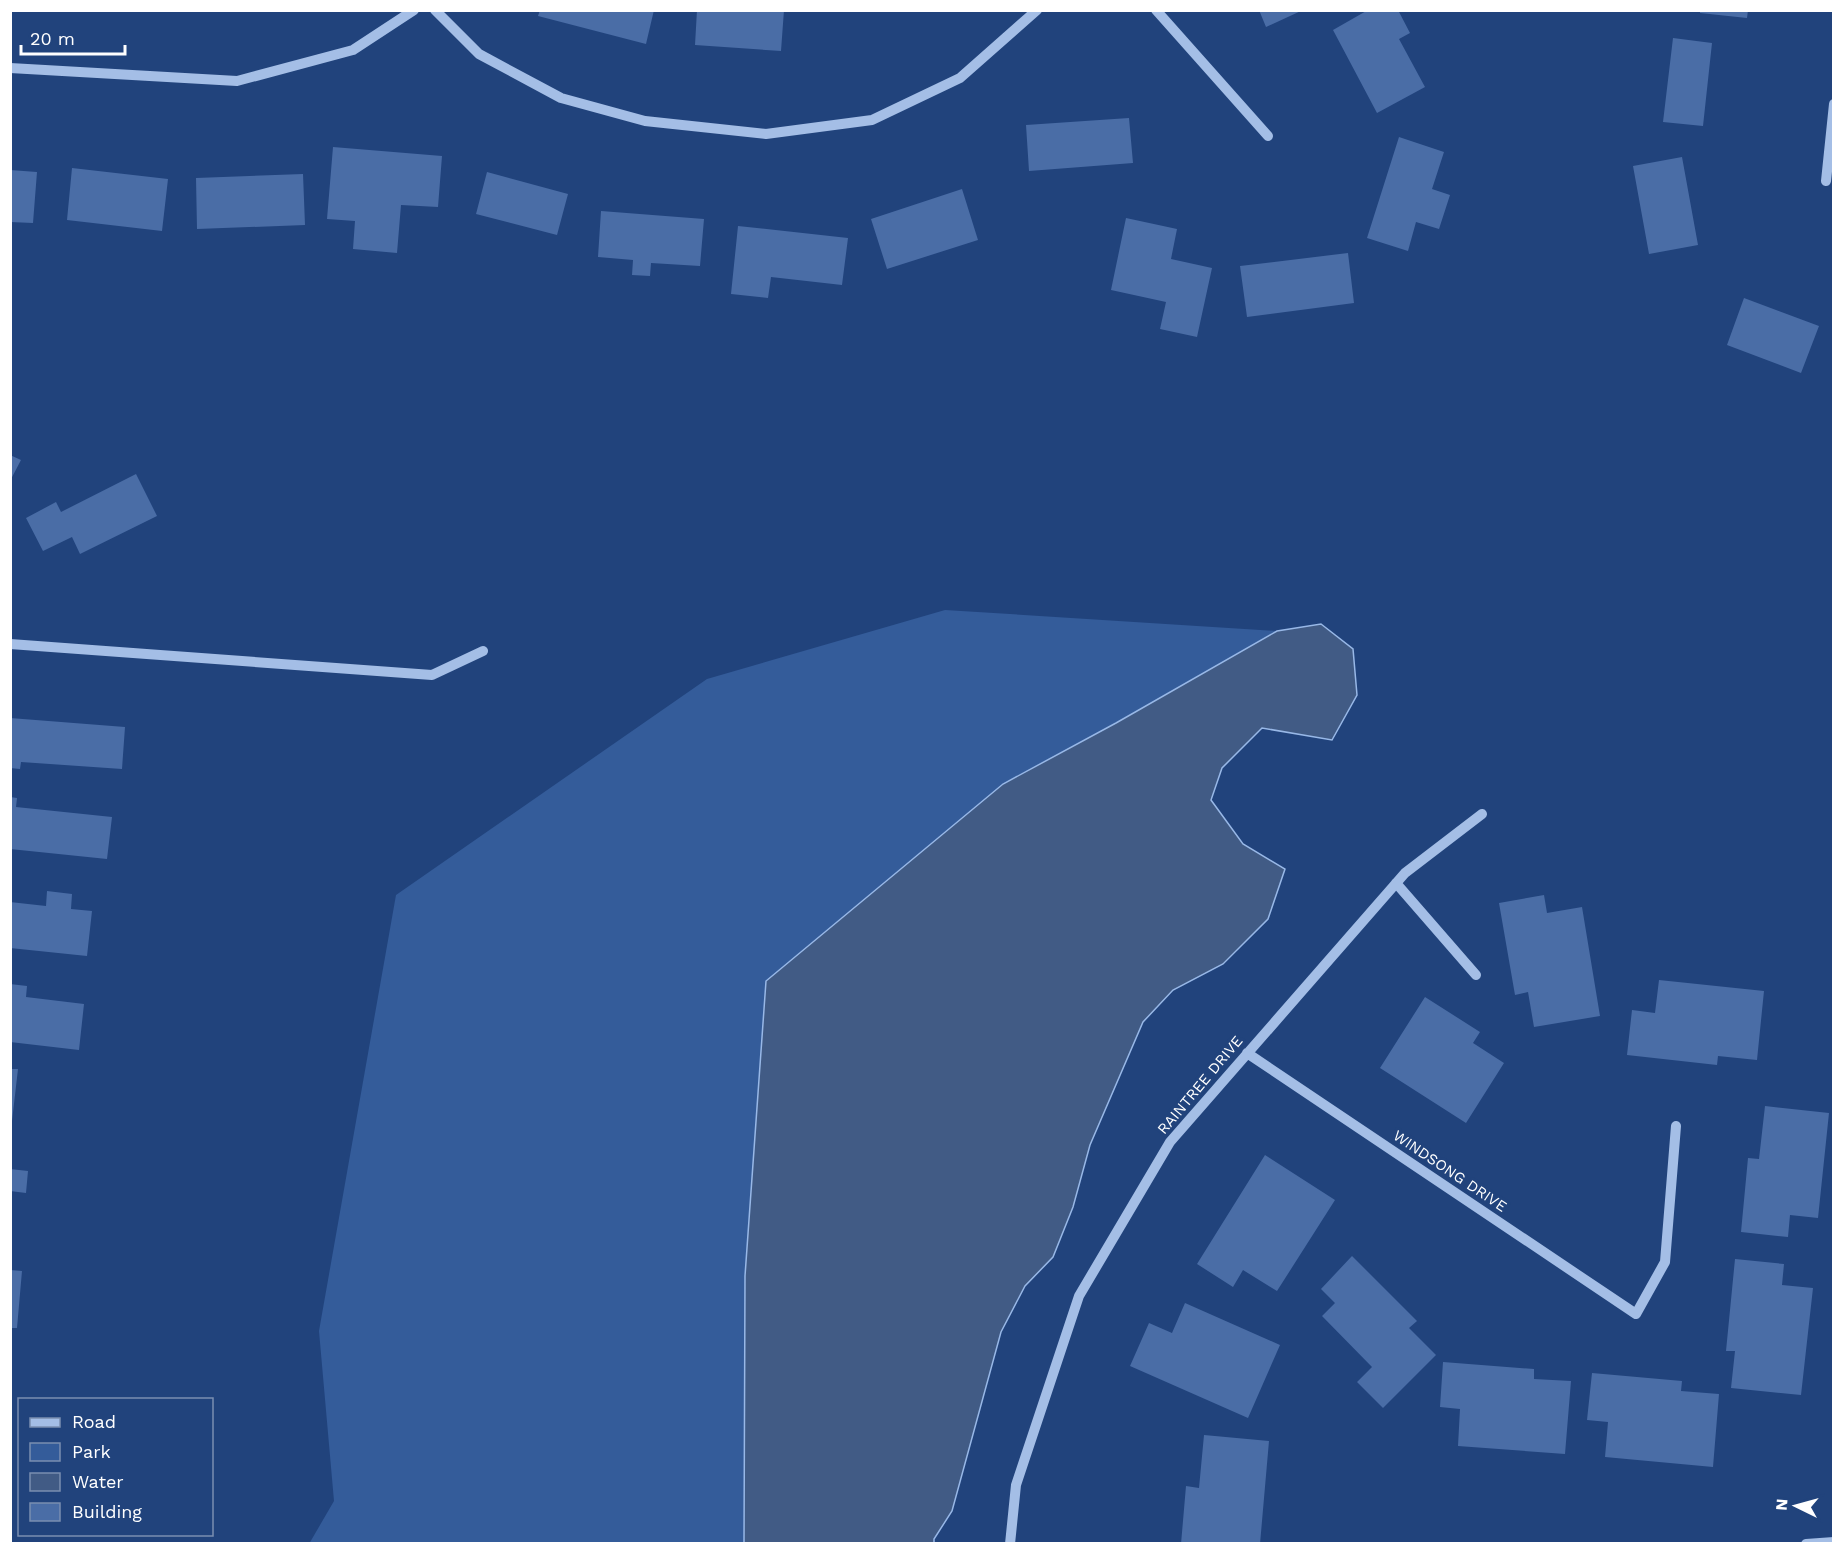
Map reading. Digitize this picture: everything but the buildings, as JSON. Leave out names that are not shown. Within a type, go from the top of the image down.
[{"type":"street","points":[[10,68],[237,81],[353,50],[414,10]]},
{"type":"street","points":[[435,10],[479,54],[561,98],[645,121],[766,134],[872,120],[960,78],[1037,10]]},
{"type":"street","points":[[1156,10],[1268,136]]},
{"type":"street","points":[[1826,181],[1833,104]]},
{"type":"street","points":[[10,644],[432,675],[483,651]]},
{"type":"street","name":"RAINTREE DRIVE","points":[[1010,1544],[1016,1485],[1079,1296],[1170,1142],[1405,873],[1482,813]]},
{"type":"street","points":[[1396,884],[1476,975]]},
{"type":"street","name":"WINDSONG DRIVE","points":[[1247,1053],[1636,1314],[1665,1262],[1676,1126]]},
{"type":"street","points":[[1806,1544],[1833,1542]]},
{"type":"green space","points":[[945,610],[1277,631],[1116,723],[1003,784],[745,1276],[744,1543],[309,1544],[334,1501],[319,1331],[396,895],[707,679]]},
{"type":"water","points":[[1321,624],[1353,649],[1357,695],[1332,740],[1262,728],[1222,768],[1211,800],[1243,844],[1285,869],[1268,919],[1223,964],[1173,990],[1143,1022],[1090,1145],[1073,1207],[1053,1257],[1025,1286],[1001,1332],[952,1511],[934,1539],[934,1543],[744,1543],[745,1276],[766,981],[1003,784],[1116,723],[1277,631]]}]
